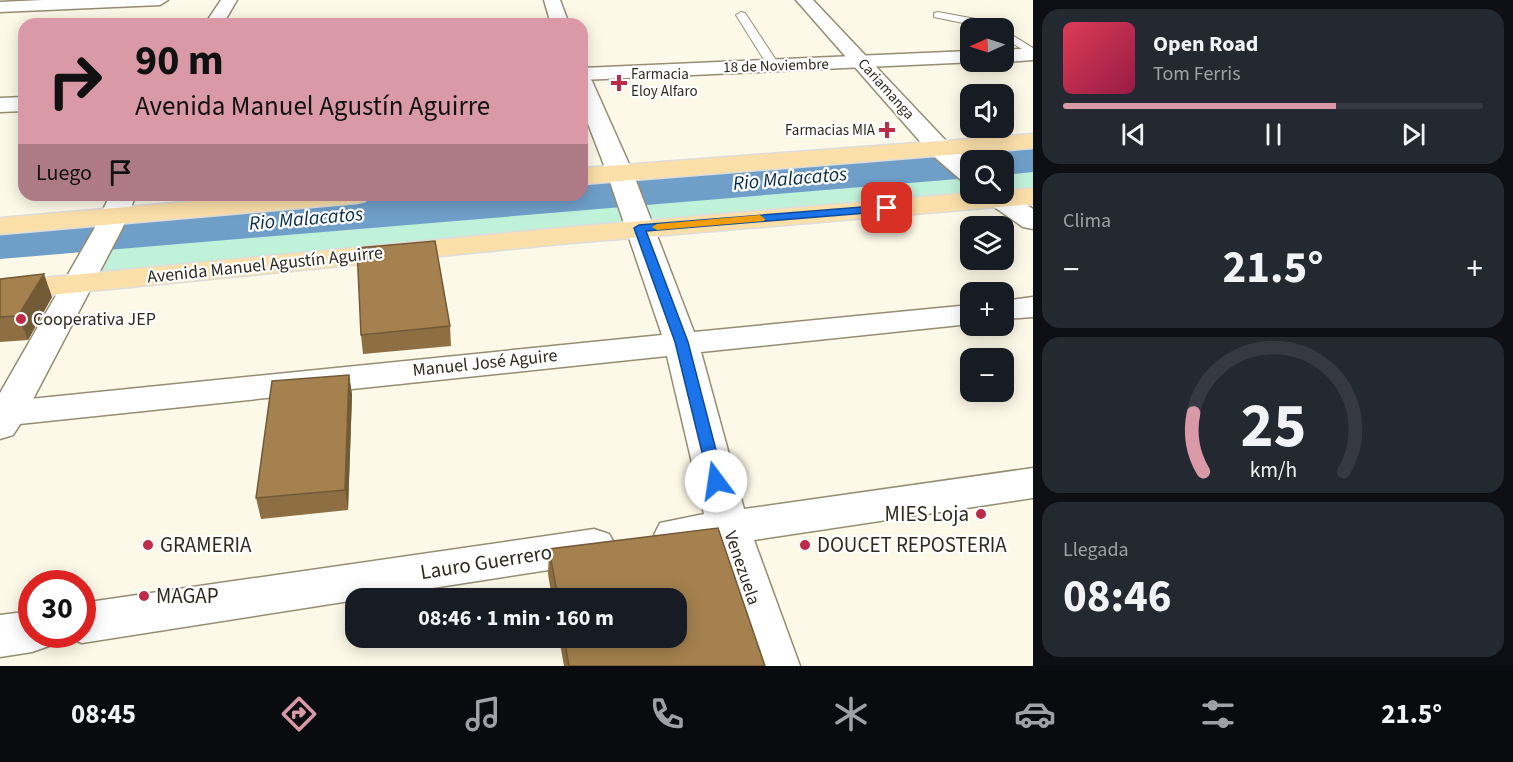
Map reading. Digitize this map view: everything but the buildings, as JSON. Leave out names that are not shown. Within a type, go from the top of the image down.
[{"type":"main road","points":[[588,176],[622,179],[945,153],[1033,141]]},
{"type":"main road","name":"Avenida Manuel Agustín Aguirre","points":[[1014,196],[1033,196]]},
{"type":"main road","name":"Avenida Manuel Agustín Aguirre","points":[[0,291],[82,275],[638,223],[960,199]]},
{"type":"main road","points":[[0,226],[114,213],[275,201]]},
{"type":"street","points":[[0,7],[160,0]]},
{"type":"street","points":[[218,18],[229,0]]},
{"type":"street","points":[[552,0],[559,18]]},
{"type":"street","name":"Cariamanga","points":[[804,0],[945,153],[960,166]]},
{"type":"street","points":[[1014,55],[1033,53]]},
{"type":"street","name":"18 de Noviembre","points":[[588,75],[960,58]]},
{"type":"street","name":"Venezuela","points":[[588,96],[622,179],[681,342],[728,527],[775,666]]},
{"type":"street","points":[[0,105],[18,104]]},
{"type":"street","points":[[1008,204],[1033,221]]},
{"type":"street","points":[[2,418],[114,213]]},
{"type":"street","points":[[1014,309],[1033,308]]},
{"type":"street","name":"Manuel José Aguire","points":[[2,418],[681,342],[960,315]]},
{"type":"street","name":"Lauro Guerrero","points":[[96,621],[536,554],[1033,483]]},
{"type":"street","points":[[0,636],[18,633]]},
{"type":"lane","points":[[741,15],[774,66]]},
{"type":"lane","points":[[938,15],[960,19]]},
{"type":"lane","points":[[1014,40],[1033,53]]},
{"type":"green space","points":[[1033,141],[1033,196],[1014,198],[1014,150],[960,150],[960,203],[77,284],[113,216],[287,201],[588,201],[588,176]]},
{"type":"waterway","name":"Rio Malacatos","points":[[1014,161],[1033,159]]},
{"type":"waterway","name":"Rio Malacatos","points":[[588,196],[960,166]]},
{"type":"waterway","name":"Rio Malacatos","points":[[0,244],[528,201]]},
{"type":"slow traffic","points":[[657,227],[760,219]]},
{"type":"place","name":"Farmacia Eloy Alfaro","points":[[619,83]]},
{"type":"place","name":"Farmacias MIA","points":[[887,130]]},
{"type":"place","name":"Cooperativa JEP","points":[[21,319]]},
{"type":"place","name":"MIES Loja","points":[[981,514]]},
{"type":"place","name":"GRAMERIA","points":[[148,545]]},
{"type":"place","name":"DOUCET REPOSTERIA","points":[[805,545]]},
{"type":"place","name":"MAGAP","points":[[144,596]]},
{"type":"route","points":[[716,481],[681,342],[639,228],[887,208]]}]
